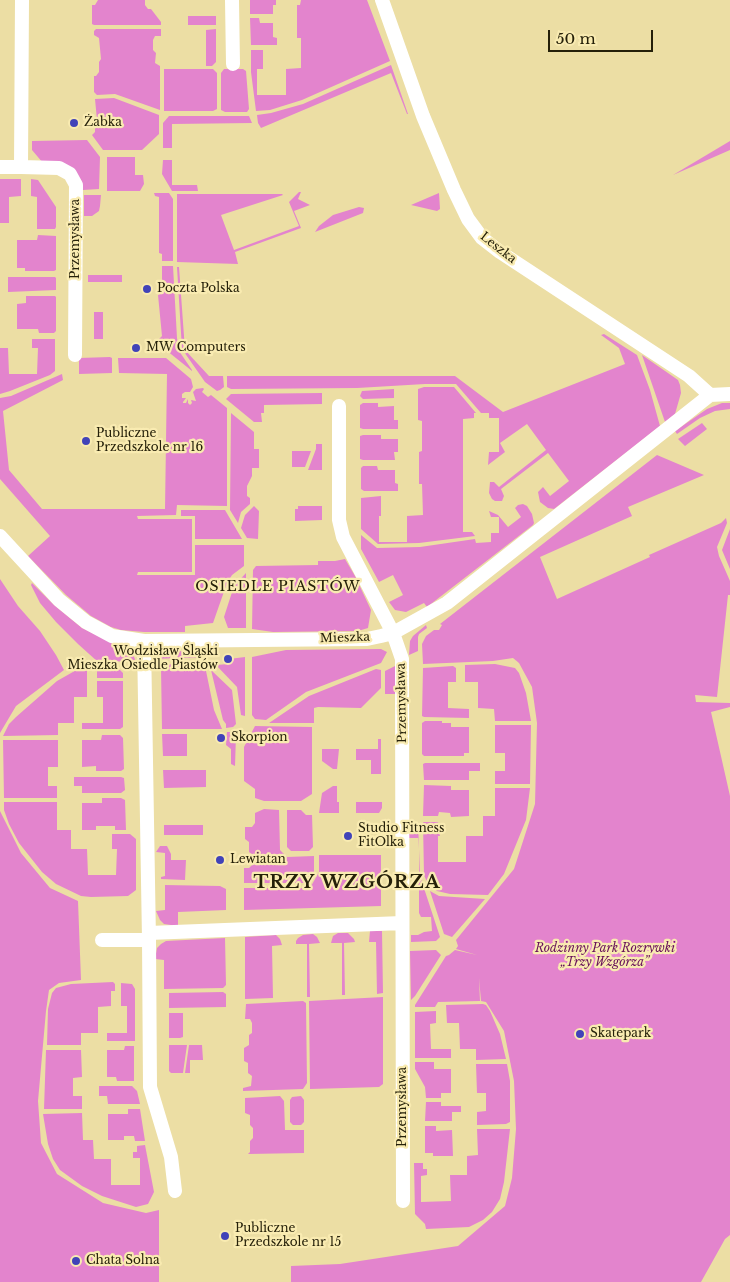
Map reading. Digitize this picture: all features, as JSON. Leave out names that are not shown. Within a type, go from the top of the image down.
[{"type":"street","points":[[21,167],[22,0]]},
{"type":"street","points":[[232,0],[233,64]]},
{"type":"street","name":"Leszka","points":[[382,0],[423,116],[450,181],[468,219],[482,238],[690,376],[710,395]]},
{"type":"street","name":"Przemysława","points":[[0,167],[59,168],[70,174],[76,185],[75,355]]},
{"type":"street","points":[[710,395],[730,394]]},
{"type":"street","name":"Mieszka","points":[[0,536],[59,600],[86,622],[112,636],[144,641],[367,639],[393,633],[447,603],[710,395]]},
{"type":"street","name":"Przemysława","points":[[339,406],[339,520],[343,537],[393,633],[402,659],[403,1201]]},
{"type":"street","points":[[144,641],[150,1087],[171,1157],[175,1191]]},
{"type":"street","points":[[102,940],[402,923]]},
{"type":"green space","points":[[98,0],[145,0],[145,5],[148,9],[151,9],[161,22],[161,25],[94,25],[92,24],[92,5],[95,5]]},
{"type":"green space","points":[[250,0],[276,0],[276,5],[273,5],[273,14],[250,14]]},
{"type":"green space","points":[[301,0],[367,0],[390,61],[302,100],[270,110],[256,111],[251,72],[251,50],[263,50],[263,69],[257,69],[257,95],[286,95],[286,69],[301,68],[301,38],[297,38],[297,5],[300,5]]},
{"type":"green space","points":[[188,16],[216,16],[216,25],[188,25]]},
{"type":"green space","points":[[250,18],[259,18],[260,23],[273,23],[273,37],[277,38],[277,45],[251,45]]},
{"type":"green space","points":[[96,29],[161,29],[161,36],[155,36],[153,40],[153,50],[156,53],[155,63],[160,66],[160,110],[115,94],[97,95],[94,92],[94,76],[99,72],[99,62],[101,59],[99,38],[94,35]]},
{"type":"green space","points":[[216,29],[216,62],[212,66],[206,66],[206,30]]},
{"type":"green space","points":[[391,65],[408,114],[391,73],[261,128],[258,123],[257,115],[303,104]]},
{"type":"green space","points":[[164,69],[213,69],[217,73],[217,109],[213,111],[164,111]]},
{"type":"green space","points":[[224,69],[243,69],[246,71],[249,109],[247,112],[225,112],[221,110],[221,73]]},
{"type":"green space","points":[[114,98],[159,115],[159,134],[142,150],[103,150],[92,135],[95,132],[97,120],[95,99]]},
{"type":"green space","points":[[169,116],[249,116],[252,123],[172,124],[172,148],[163,148],[163,123]]},
{"type":"green space","points":[[87,140],[100,157],[99,189],[83,190],[81,180],[43,163],[32,150],[32,141]]},
{"type":"green space","points":[[730,141],[730,150],[673,175]]},
{"type":"green space","points":[[107,157],[135,157],[135,175],[143,175],[144,184],[140,191],[107,191]]},
{"type":"green space","points":[[163,160],[172,160],[172,185],[197,185],[198,191],[172,191],[162,174]]},
{"type":"green space","points":[[0,179],[21,179],[21,196],[9,197],[9,223],[0,223]]},
{"type":"green space","points":[[31,179],[38,180],[56,207],[55,229],[37,229],[37,197],[31,196]]},
{"type":"green space","points":[[301,192],[298,199],[310,205],[294,211],[301,228],[235,252],[238,264],[177,262],[177,194],[282,194],[221,215],[234,250],[299,226],[289,202]]},
{"type":"green space","points":[[154,193],[169,193],[173,199],[173,261],[162,261],[162,254],[159,253],[159,197],[155,196]]},
{"type":"green space","points":[[439,193],[440,209],[437,211],[411,205]]},
{"type":"green space","points":[[84,195],[101,195],[99,211],[92,216],[84,216]]},
{"type":"green space","points":[[359,207],[364,208],[363,213],[315,232],[319,226],[333,215]]},
{"type":"green space","points":[[38,235],[56,236],[56,270],[54,271],[25,271],[25,268],[17,268],[17,240],[37,240]]},
{"type":"green space","points":[[162,266],[173,266],[179,351],[192,371],[166,350],[159,339],[162,336],[158,295],[162,293]]},
{"type":"green space","points":[[177,267],[179,267],[185,350],[209,376],[223,376],[224,387],[220,390],[217,391],[205,382],[182,349]]},
{"type":"green space","points":[[88,275],[122,275],[122,282],[88,282]]},
{"type":"green space","points":[[8,277],[55,277],[56,290],[8,292]]},
{"type":"green space","points":[[26,296],[56,297],[56,331],[54,333],[39,333],[38,329],[17,329],[17,304],[26,303]]},
{"type":"green space","points":[[94,312],[103,312],[103,339],[94,339]]},
{"type":"green space","points":[[604,334],[637,355],[650,390],[660,426],[554,509],[548,508],[540,502],[538,492],[543,487],[550,496],[569,481],[548,453],[501,489],[504,496],[502,501],[492,499],[489,493],[490,482],[494,482],[499,487],[546,450],[527,424],[500,443],[505,452],[488,465],[489,452],[499,452],[499,418],[489,418],[489,413],[481,413],[456,384],[357,388],[231,389],[227,387],[227,376],[455,376],[503,412],[625,364],[619,348],[601,335]]},
{"type":"green space","points":[[32,339],[55,339],[55,371],[50,375],[0,394],[0,348],[8,348],[9,374],[37,374],[38,348],[32,348]]},
{"type":"green space","points":[[642,355],[678,380],[680,385],[681,393],[675,414],[665,422]]},
{"type":"green space","points":[[79,358],[112,358],[112,373],[79,374]]},
{"type":"green space","points":[[118,358],[166,358],[191,379],[193,387],[190,392],[182,394],[182,398],[186,398],[183,403],[186,403],[188,399],[190,405],[192,403],[191,400],[196,401],[193,392],[196,389],[203,388],[202,392],[208,397],[211,395],[227,408],[227,506],[177,505],[176,515],[137,516],[138,519],[192,519],[192,572],[138,572],[137,575],[195,575],[195,545],[244,545],[244,566],[232,575],[227,583],[213,623],[185,626],[185,632],[121,630],[111,627],[91,616],[66,595],[28,556],[50,536],[0,479],[0,398],[11,396],[62,374],[63,380],[3,411],[9,470],[42,509],[165,509],[167,374],[119,373]]},
{"type":"green space","points":[[424,387],[454,387],[476,413],[474,413],[474,418],[463,419],[463,532],[472,532],[475,536],[419,543],[378,544],[361,529],[361,498],[381,496],[379,542],[407,542],[407,516],[423,515],[422,484],[419,484],[419,452],[422,451],[422,421],[418,420],[418,389]]},
{"type":"green space","points":[[394,389],[394,398],[363,399],[360,396],[362,391]]},
{"type":"green space","points":[[322,393],[322,404],[264,405],[264,413],[261,413],[262,422],[254,422],[226,399],[231,394]]},
{"type":"green space","points":[[363,403],[378,403],[378,407],[394,406],[394,420],[398,420],[398,429],[360,428],[360,405]]},
{"type":"green space","points":[[722,403],[730,403],[730,409],[715,411],[700,418],[677,434],[675,431],[707,409]]},
{"type":"green space","points":[[231,413],[254,432],[254,449],[259,449],[259,468],[252,468],[252,476],[247,486],[247,496],[250,498],[250,504],[241,512],[238,523],[230,510]]},
{"type":"green space","points":[[702,423],[707,429],[685,446],[678,439]]},
{"type":"green space","points":[[381,435],[381,439],[398,439],[398,452],[394,452],[395,460],[360,459],[360,436]]},
{"type":"green space","points":[[316,444],[322,444],[322,470],[308,470],[316,449]]},
{"type":"green space","points":[[292,451],[311,451],[305,467],[292,467]]},
{"type":"green space","name":"Rodzinny Park Rozrywki „Trzy Wzgórza”","points":[[657,455],[704,475],[628,507],[632,516],[540,557],[557,599],[721,523],[726,518],[727,523],[717,547],[730,581],[730,595],[728,595],[717,697],[695,695],[696,702],[730,703],[730,707],[711,712],[730,796],[730,1235],[725,1239],[701,1282],[291,1282],[291,1266],[340,1264],[458,1246],[505,1206],[512,1178],[516,1129],[514,1081],[504,1031],[486,1002],[481,1001],[479,978],[480,1001],[438,1002],[435,1007],[415,1007],[415,1005],[446,956],[455,950],[477,955],[456,949],[458,946],[456,940],[514,869],[535,804],[537,723],[532,687],[519,663],[513,658],[493,661],[423,664],[422,644],[426,636],[434,630],[439,630],[442,625],[440,624]]},
{"type":"green space","points":[[363,466],[377,466],[378,470],[395,470],[395,483],[398,484],[398,491],[364,491],[361,489],[361,468]]},
{"type":"green space","points":[[523,504],[527,506],[532,514],[533,525],[427,607],[424,603],[406,612],[395,610],[389,602],[403,595],[393,575],[379,582],[361,549],[361,535],[377,548],[420,547],[475,539],[476,543],[491,542],[491,533],[499,533],[499,517],[491,517],[489,511],[498,515],[508,527],[521,517],[515,508]]},
{"type":"green space","points":[[254,506],[259,511],[258,539],[247,538],[241,528],[245,515]]},
{"type":"green space","points":[[298,506],[322,506],[322,520],[295,521],[295,509],[298,509]]},
{"type":"green space","points":[[181,510],[225,510],[242,539],[195,539],[195,516],[181,516]]},
{"type":"green space","points":[[730,529],[730,569],[722,550]]},
{"type":"green space","points":[[345,559],[371,610],[368,628],[358,631],[273,632],[252,629],[253,570],[256,566],[318,565],[318,561]]},
{"type":"green space","points":[[246,573],[246,628],[228,628],[224,617],[234,586]]},
{"type":"green space","points":[[0,579],[18,606],[40,631],[64,670],[16,706],[0,733]]},
{"type":"green space","points":[[32,583],[54,605],[82,628],[132,653],[136,661],[98,662],[56,622],[40,603],[31,585]]},
{"type":"green space","points":[[426,625],[427,628],[418,637],[418,651],[409,655],[410,641]]},
{"type":"green space","points":[[166,649],[206,655],[206,657],[153,659]]},
{"type":"green space","points":[[381,649],[387,652],[381,663],[306,692],[266,720],[255,719],[252,715],[252,657],[286,650]]},
{"type":"green space","points":[[245,657],[245,716],[241,715],[237,687],[216,665],[229,664],[229,659]]},
{"type":"green space","points":[[201,663],[205,666],[214,710],[222,729],[162,729],[161,668],[153,668],[153,665]]},
{"type":"green space","points":[[495,664],[515,668],[519,673],[526,693],[531,721],[495,721],[494,709],[478,708],[478,682],[465,682],[465,665]]},
{"type":"green space","points":[[395,666],[395,694],[385,694],[385,671]]},
{"type":"green space","points":[[453,666],[456,668],[456,682],[448,682],[448,708],[469,709],[469,718],[422,716],[423,668]]},
{"type":"green space","points":[[87,667],[87,697],[74,697],[74,723],[58,723],[58,735],[3,736],[9,724],[57,681],[80,668]]},
{"type":"green space","points":[[97,667],[117,667],[123,673],[123,678],[97,678]]},
{"type":"green space","points":[[376,669],[381,670],[381,688],[361,708],[318,707],[314,708],[314,723],[269,723],[309,696]]},
{"type":"green space","points":[[211,670],[232,690],[236,724],[233,727],[226,728]]},
{"type":"green space","points":[[97,681],[123,681],[123,727],[120,729],[82,729],[82,723],[103,723],[103,697],[97,697]]},
{"type":"green space","points":[[425,721],[451,723],[451,727],[469,727],[469,753],[464,753],[464,756],[424,756],[422,754],[422,723]]},
{"type":"green space","points":[[495,725],[531,725],[530,784],[495,784],[495,771],[505,771],[505,753],[495,753]]},
{"type":"green space","points":[[255,726],[312,727],[312,794],[301,801],[264,801],[255,798],[255,789],[244,781],[244,747]]},
{"type":"green space","points":[[227,732],[232,732],[236,735],[235,766],[231,764],[231,749],[226,745]]},
{"type":"green space","points":[[162,734],[187,734],[187,756],[163,756]]},
{"type":"green space","points":[[102,735],[120,735],[123,738],[124,769],[121,771],[96,771],[96,766],[82,767],[82,740],[101,740]]},
{"type":"green space","points":[[378,739],[381,739],[381,774],[371,774],[371,760],[356,760],[356,749],[378,749]]},
{"type":"green space","points":[[3,740],[58,740],[58,767],[48,767],[48,786],[57,786],[57,798],[4,798]]},
{"type":"green space","points":[[322,749],[339,749],[337,769],[333,769],[322,761]]},
{"type":"green space","points":[[480,763],[480,771],[469,771],[469,780],[424,780],[423,764]]},
{"type":"green space","points":[[163,770],[206,770],[206,787],[164,788]]},
{"type":"green space","points":[[74,777],[121,777],[124,778],[125,790],[121,793],[82,793],[82,786],[74,786]]},
{"type":"green space","points":[[424,785],[451,786],[451,790],[469,790],[469,816],[451,817],[450,813],[439,812],[438,816],[423,816]]},
{"type":"green space","points":[[333,786],[337,786],[339,813],[319,813],[322,793]]},
{"type":"green space","points":[[495,788],[530,788],[526,820],[504,874],[488,895],[450,894],[437,891],[427,882],[424,875],[423,822],[438,822],[440,836],[438,836],[438,862],[466,862],[466,836],[483,836],[483,816],[495,816]]},
{"type":"green space","points":[[102,798],[121,798],[125,800],[126,830],[115,830],[115,826],[96,826],[96,830],[82,830],[82,803],[102,803]]},
{"type":"green space","points":[[4,802],[57,802],[57,830],[71,830],[71,849],[87,849],[88,875],[116,875],[117,849],[112,849],[112,834],[130,834],[136,839],[136,890],[128,896],[91,897],[81,896],[56,884],[42,872],[19,843],[9,824],[4,810]]},
{"type":"green space","points":[[356,802],[382,802],[382,808],[379,813],[356,813]]},
{"type":"green space","points":[[264,809],[279,810],[280,850],[287,857],[314,856],[314,872],[308,883],[244,883],[244,868],[249,868],[252,865],[253,855],[249,852],[249,842],[245,839],[245,827],[252,827],[255,823],[255,813]]},
{"type":"green space","points":[[287,810],[301,810],[306,815],[312,815],[313,847],[309,851],[291,851],[287,847]]},
{"type":"green space","points":[[0,811],[21,853],[50,888],[78,901],[81,980],[59,983],[49,990],[38,1101],[41,1143],[57,1174],[103,1203],[146,1213],[159,1210],[159,1282],[0,1282]]},
{"type":"green space","points":[[418,822],[419,838],[409,838],[409,831],[418,831]]},
{"type":"green space","points":[[164,825],[203,825],[203,835],[164,835]]},
{"type":"green space","points":[[160,846],[167,846],[171,854],[171,860],[186,860],[185,880],[161,879],[161,877],[165,876],[165,853],[156,852]]},
{"type":"green space","points":[[419,849],[420,876],[440,937],[436,941],[411,942],[411,935],[432,931],[431,917],[421,917],[419,913],[419,887],[409,887],[409,884],[419,884]]},
{"type":"green space","points":[[319,855],[381,855],[381,906],[244,910],[244,888],[310,888],[319,872]]},
{"type":"green space","points":[[165,885],[220,886],[226,889],[226,910],[178,912],[178,926],[164,924],[156,911],[165,910]]},
{"type":"green space","points":[[430,891],[439,896],[485,899],[452,937],[444,934]]},
{"type":"green space","points":[[370,931],[382,931],[383,993],[377,994],[376,942],[369,942]]},
{"type":"green space","points":[[338,933],[348,933],[355,942],[344,943],[345,995],[342,995],[342,943],[331,943],[333,936]]},
{"type":"green space","points":[[313,934],[320,943],[309,944],[310,997],[307,997],[307,944],[296,944],[296,941],[303,935]]},
{"type":"green space","points":[[276,935],[282,945],[272,946],[273,998],[245,999],[245,937]]},
{"type":"green space","points":[[225,938],[226,985],[223,988],[164,989],[164,960],[155,959],[157,948],[161,944],[166,941]]},
{"type":"green space","points":[[436,950],[441,955],[411,1000],[410,951]]},
{"type":"green space","points":[[113,982],[115,984],[115,991],[111,991],[111,1006],[98,1007],[98,1033],[81,1033],[81,1045],[47,1045],[48,1009],[52,993],[56,988],[71,984]]},
{"type":"green space","points":[[121,983],[132,984],[135,989],[135,1041],[107,1041],[107,1033],[127,1033],[127,1006],[121,1006]]},
{"type":"green space","points":[[223,992],[226,994],[226,1007],[169,1008],[169,993]]},
{"type":"green space","points":[[383,997],[383,1084],[379,1087],[310,1089],[309,1001]]},
{"type":"green space","points":[[303,1001],[306,1003],[307,1083],[303,1089],[243,1091],[243,1088],[251,1086],[252,1076],[248,1073],[248,1063],[244,1061],[244,1048],[249,1045],[249,1035],[252,1033],[250,1019],[245,1019],[246,1004]]},
{"type":"green space","points":[[483,1004],[490,1011],[500,1034],[506,1059],[476,1060],[476,1049],[460,1049],[459,1023],[447,1023],[446,1005]]},
{"type":"green space","points":[[436,1011],[436,1023],[430,1024],[431,1049],[451,1049],[451,1058],[415,1058],[415,1012]]},
{"type":"green space","points":[[169,1013],[183,1013],[183,1037],[169,1038]]},
{"type":"green space","points":[[169,1045],[187,1045],[183,1073],[171,1073],[169,1071]]},
{"type":"green space","points":[[189,1045],[202,1045],[203,1060],[190,1060],[190,1073],[185,1073]]},
{"type":"green space","points":[[125,1046],[134,1046],[134,1081],[117,1081],[116,1077],[107,1077],[107,1050],[124,1050]]},
{"type":"green space","points":[[46,1050],[81,1050],[82,1077],[73,1078],[73,1096],[82,1096],[82,1109],[44,1109]]},
{"type":"green space","points":[[415,1062],[434,1062],[434,1069],[451,1069],[451,1093],[441,1093],[441,1098],[426,1098],[425,1087],[415,1069]]},
{"type":"green space","points":[[476,1064],[507,1064],[510,1081],[510,1122],[506,1124],[477,1125],[477,1112],[486,1111],[486,1093],[477,1093]]},
{"type":"green space","points":[[99,1086],[132,1086],[137,1091],[140,1104],[108,1104],[107,1096],[99,1096]]},
{"type":"green space","points":[[280,1096],[284,1101],[285,1130],[304,1130],[304,1153],[248,1154],[250,1152],[250,1141],[253,1138],[253,1128],[250,1125],[250,1115],[245,1113],[245,1098]]},
{"type":"green space","points":[[301,1096],[304,1100],[304,1122],[301,1125],[293,1125],[290,1122],[290,1100],[292,1097]]},
{"type":"green space","points":[[426,1102],[441,1102],[441,1106],[461,1106],[461,1112],[452,1112],[452,1121],[425,1121]]},
{"type":"green space","points":[[128,1109],[140,1109],[145,1141],[135,1141],[134,1136],[124,1136],[124,1140],[108,1140],[108,1114],[128,1114]]},
{"type":"green space","points":[[82,1113],[83,1140],[93,1140],[94,1159],[111,1159],[111,1185],[140,1185],[140,1158],[133,1158],[133,1152],[137,1152],[137,1146],[145,1145],[154,1192],[148,1204],[136,1207],[102,1196],[82,1186],[60,1170],[53,1159],[48,1144],[43,1114]]},
{"type":"green space","points":[[425,1126],[436,1126],[436,1131],[452,1130],[453,1156],[433,1156],[433,1153],[425,1153]]},
{"type":"green space","points":[[477,1129],[510,1129],[504,1182],[500,1199],[492,1212],[483,1220],[469,1227],[426,1229],[425,1224],[415,1214],[414,1163],[423,1163],[423,1169],[427,1169],[427,1175],[421,1176],[421,1202],[451,1201],[450,1175],[467,1175],[467,1156],[478,1155]]},
{"type":"place","name":"Żabka","points":[[74,123]]},
{"type":"place","name":"Poczta Polska","points":[[147,289]]},
{"type":"place","name":"MW Computers","points":[[136,348]]},
{"type":"place","name":"Publiczne Przedszkole nr 16","points":[[86,441]]},
{"type":"place","name":"Wodzisław Śląski Mieszka Osiedle Piastów","points":[[228,659]]},
{"type":"place","name":"Skorpion","points":[[221,738]]},
{"type":"place","name":"Studio Fitness FitOlka","points":[[348,836]]},
{"type":"place","name":"Lewiatan","points":[[220,860]]},
{"type":"place","name":"Skatepark","points":[[580,1034]]},
{"type":"place","name":"Publiczne Przedszkole nr 15","points":[[225,1236]]},
{"type":"place","name":"Chata Solna","points":[[76,1261]]},
{"type":"district","name":"OSIEDLE PIASTÓW","points":[[278,587]]},
{"type":"district","name":"TRZY WZGÓRZA","points":[[347,883]]}]
